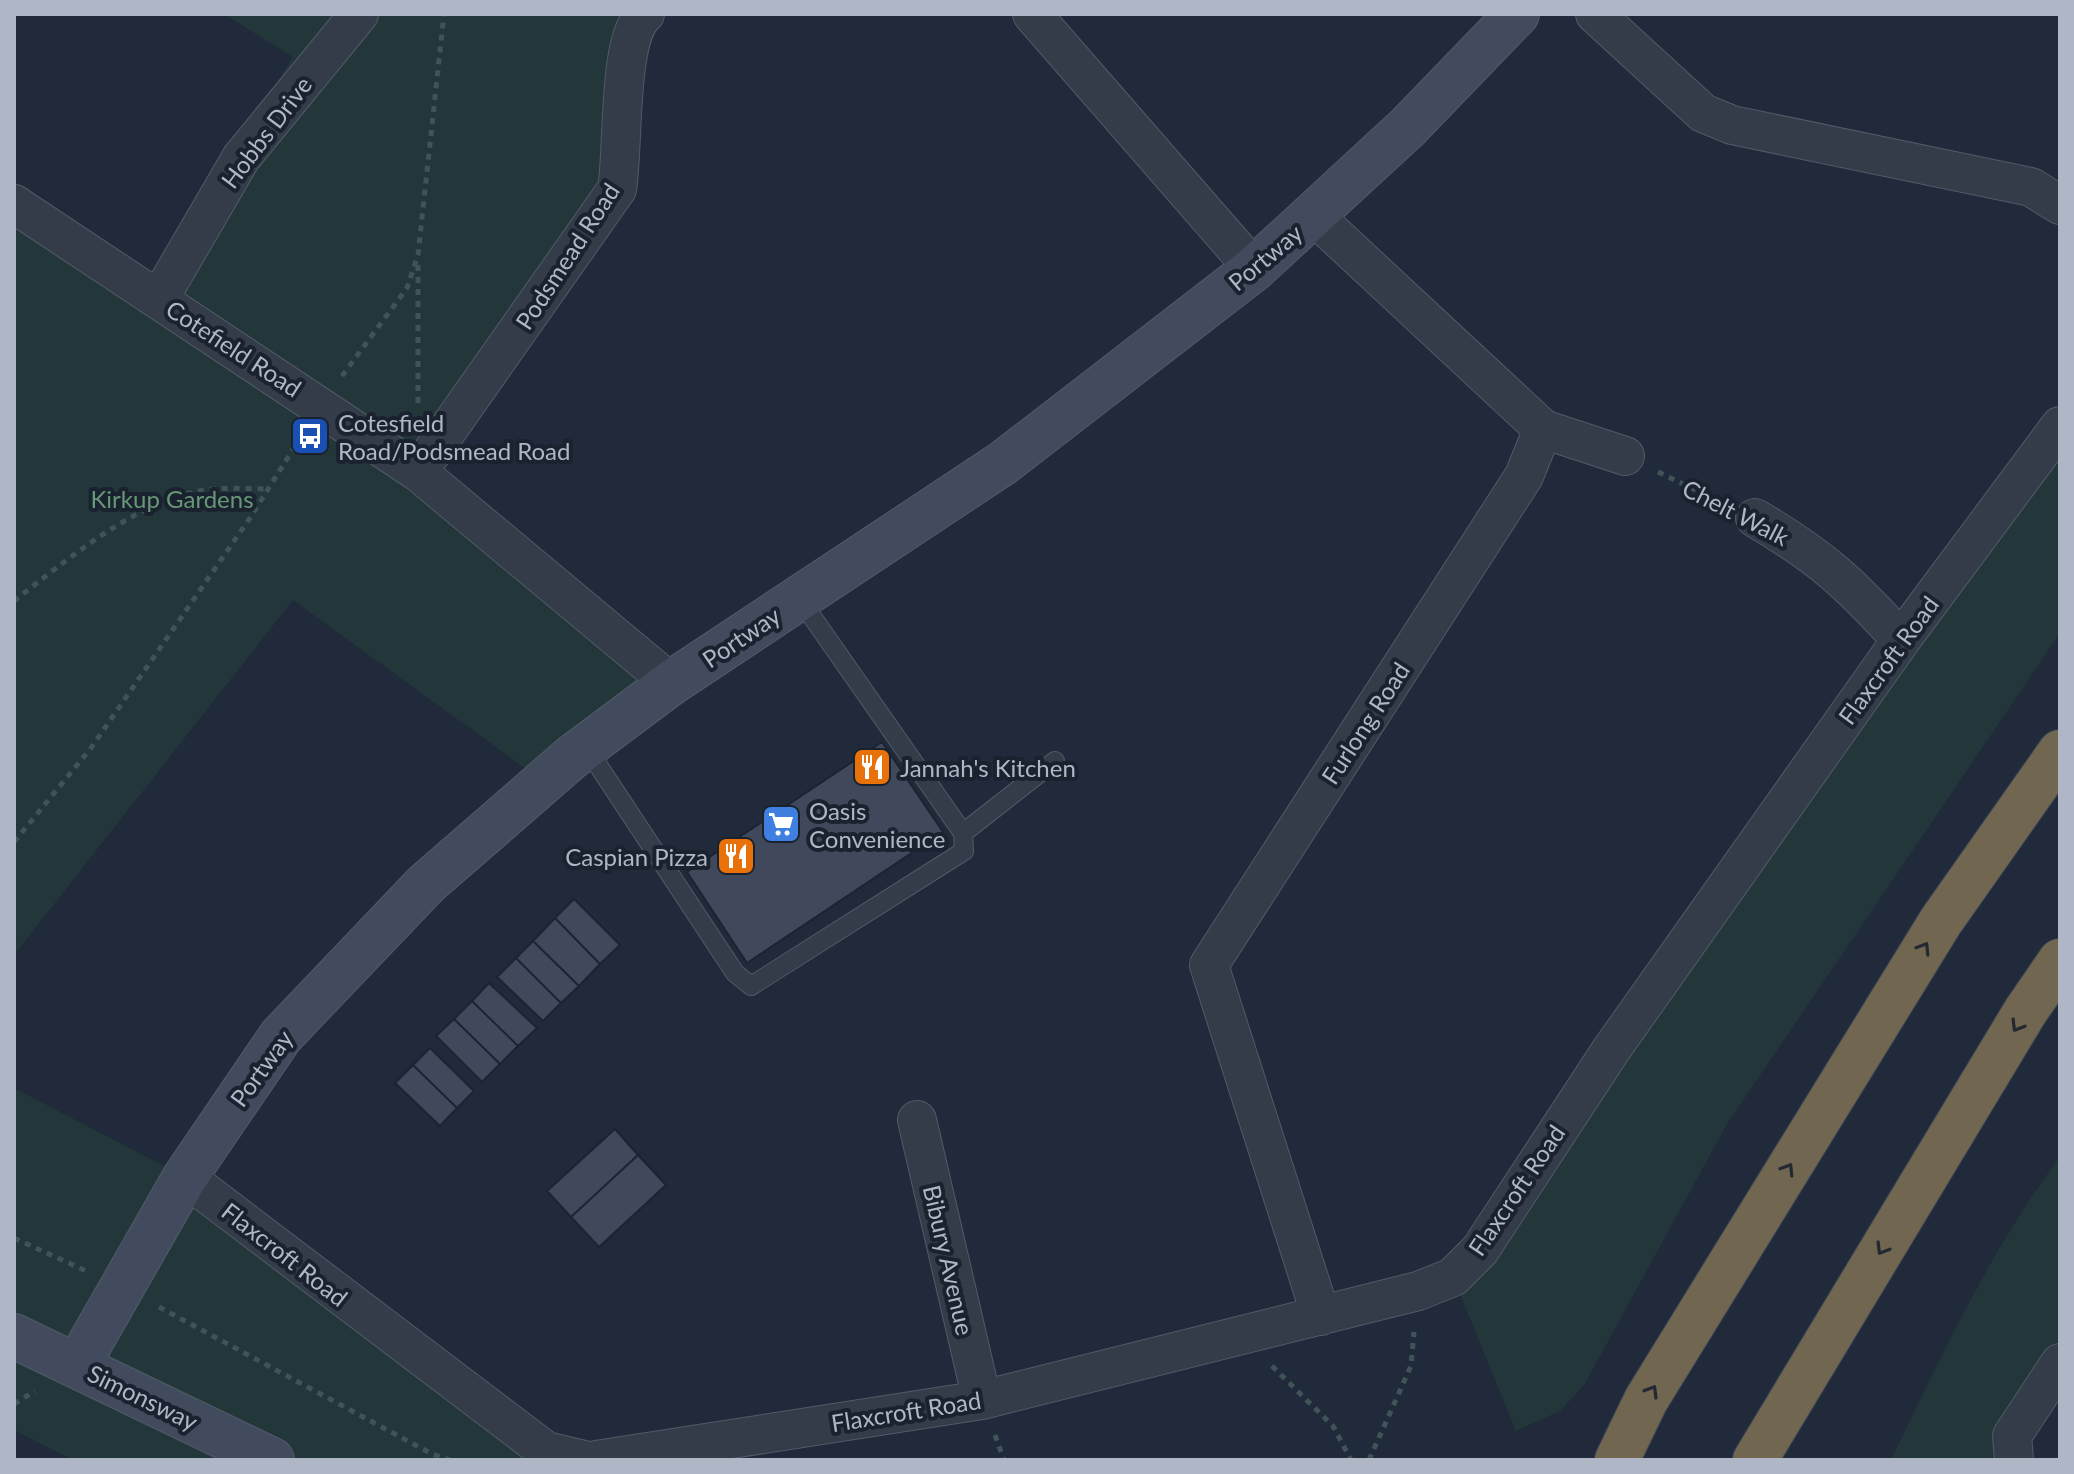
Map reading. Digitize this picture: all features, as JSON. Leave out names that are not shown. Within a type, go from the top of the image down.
[{"type":"highway","points":[[1617,1460],[1646,1400],[1941,921],[2060,752]]},
{"type":"highway","points":[[1755,1460],[2017,1025],[2060,961]]},
{"type":"street","name":"Hobbs Drive","points":[[159,299],[241,158],[359,14]]},
{"type":"street","name":"Podsmead Road","points":[[418,472],[617,189],[623,156],[624,78],[628,49],[638,20],[645,14]]},
{"type":"street","points":[[1032,14],[1254,269]]},
{"type":"street","name":"Portway","points":[[77,1366],[185,1177],[281,1036],[426,884],[585,747],[671,683],[1003,463],[1254,269],[1408,127],[1517,14]]},
{"type":"street","points":[[1595,14],[1703,113],[1732,125],[2031,187],[2060,205]]},
{"type":"street","name":"Cotefield Road","points":[[14,204],[418,472],[671,683]]},
{"type":"street","points":[[1313,215],[1543,429],[1625,456]]},
{"type":"street","name":"Flaxcroft Road","points":[[596,1460],[982,1400],[1418,1291],[1453,1277],[1480,1250],[1602,1063],[1901,640],[2060,426]]},
{"type":"street","name":"Furlong Road","points":[[1321,1316],[1209,965],[1524,476],[1543,429]]},
{"type":"street","name":"Chelt Walk","points":[[1755,518],[1804,547],[1850,583],[1901,640]]},
{"type":"street","name":"Bibury Avenue","points":[[917,1120],[982,1400]]},
{"type":"street","name":"Flaxcroft Road","points":[[185,1177],[546,1451],[584,1460]]},
{"type":"street","name":"Simonsway","points":[[14,1336],[272,1460]]},
{"type":"street","points":[[2014,1460],[2012,1436],[2060,1363]]},
{"type":"lane","points":[[585,747],[735,973],[751,986],[964,851],[963,833],[799,598]]},
{"type":"lane","points":[[963,833],[1055,761]]},
{"type":"path","points":[[418,410],[418,255],[444,14]]},
{"type":"path","points":[[14,842],[91,748],[268,489],[320,406],[407,288],[418,255]]},
{"type":"path","name":"Chelt Walk","points":[[1625,456],[1755,518]]},
{"type":"path","points":[[14,601],[81,548],[147,509],[203,490],[268,489]]},
{"type":"path","points":[[14,1238],[121,1287],[432,1454],[450,1460]]},
{"type":"path","points":[[1369,1460],[1411,1366],[1418,1291]]},
{"type":"path","points":[[1238,1337],[1285,1377],[1333,1426],[1351,1460]]},
{"type":"green space","name":"Kirkup Gardens","points":[[224,14],[645,14],[623,156],[418,472],[671,683],[544,782],[293,600],[14,955],[14,204],[148,292],[293,57]]},
{"type":"green space","points":[[2060,426],[2060,633],[1727,1124],[1584,1385],[1560,1411],[1516,1431],[1453,1277]]},
{"type":"green space","points":[[14,1088],[185,1177],[540,1460],[73,1460],[14,1430]]},
{"type":"green space","points":[[2060,1157],[2060,1363],[2014,1460],[1891,1460],[1989,1266]]},
{"type":"building","points":[[882,742],[943,832],[747,963],[687,872]]},
{"type":"building","points":[[574,899],[620,945],[600,964],[555,918]]},
{"type":"building","points":[[555,918],[600,964],[579,986],[533,941]]},
{"type":"building","points":[[533,941],[579,986],[561,1003],[516,958]]},
{"type":"building","points":[[516,958],[561,1003],[543,1021],[497,977]]},
{"type":"building","points":[[489,983],[537,1028],[518,1046],[472,1001]]},
{"type":"building","points":[[472,1001],[518,1046],[500,1064],[454,1019]]},
{"type":"building","points":[[454,1019],[500,1064],[482,1082],[436,1036]]},
{"type":"building","points":[[430,1048],[474,1091],[457,1108],[413,1065]]},
{"type":"building","points":[[413,1065],[457,1108],[440,1126],[395,1083]]},
{"type":"building","points":[[615,1129],[638,1155],[571,1217],[547,1191]]},
{"type":"building","points":[[638,1155],[666,1185],[599,1247],[571,1217]]},
{"type":"place","name":"Cotesfield Road/Podsmead Road","points":[[310,436]]},
{"type":"place","name":"Jannah's Kitchen","points":[[872,767]]},
{"type":"place","name":"Oasis Convenience","points":[[781,824]]},
{"type":"place","name":"Caspian Pizza","points":[[736,856]]}]
